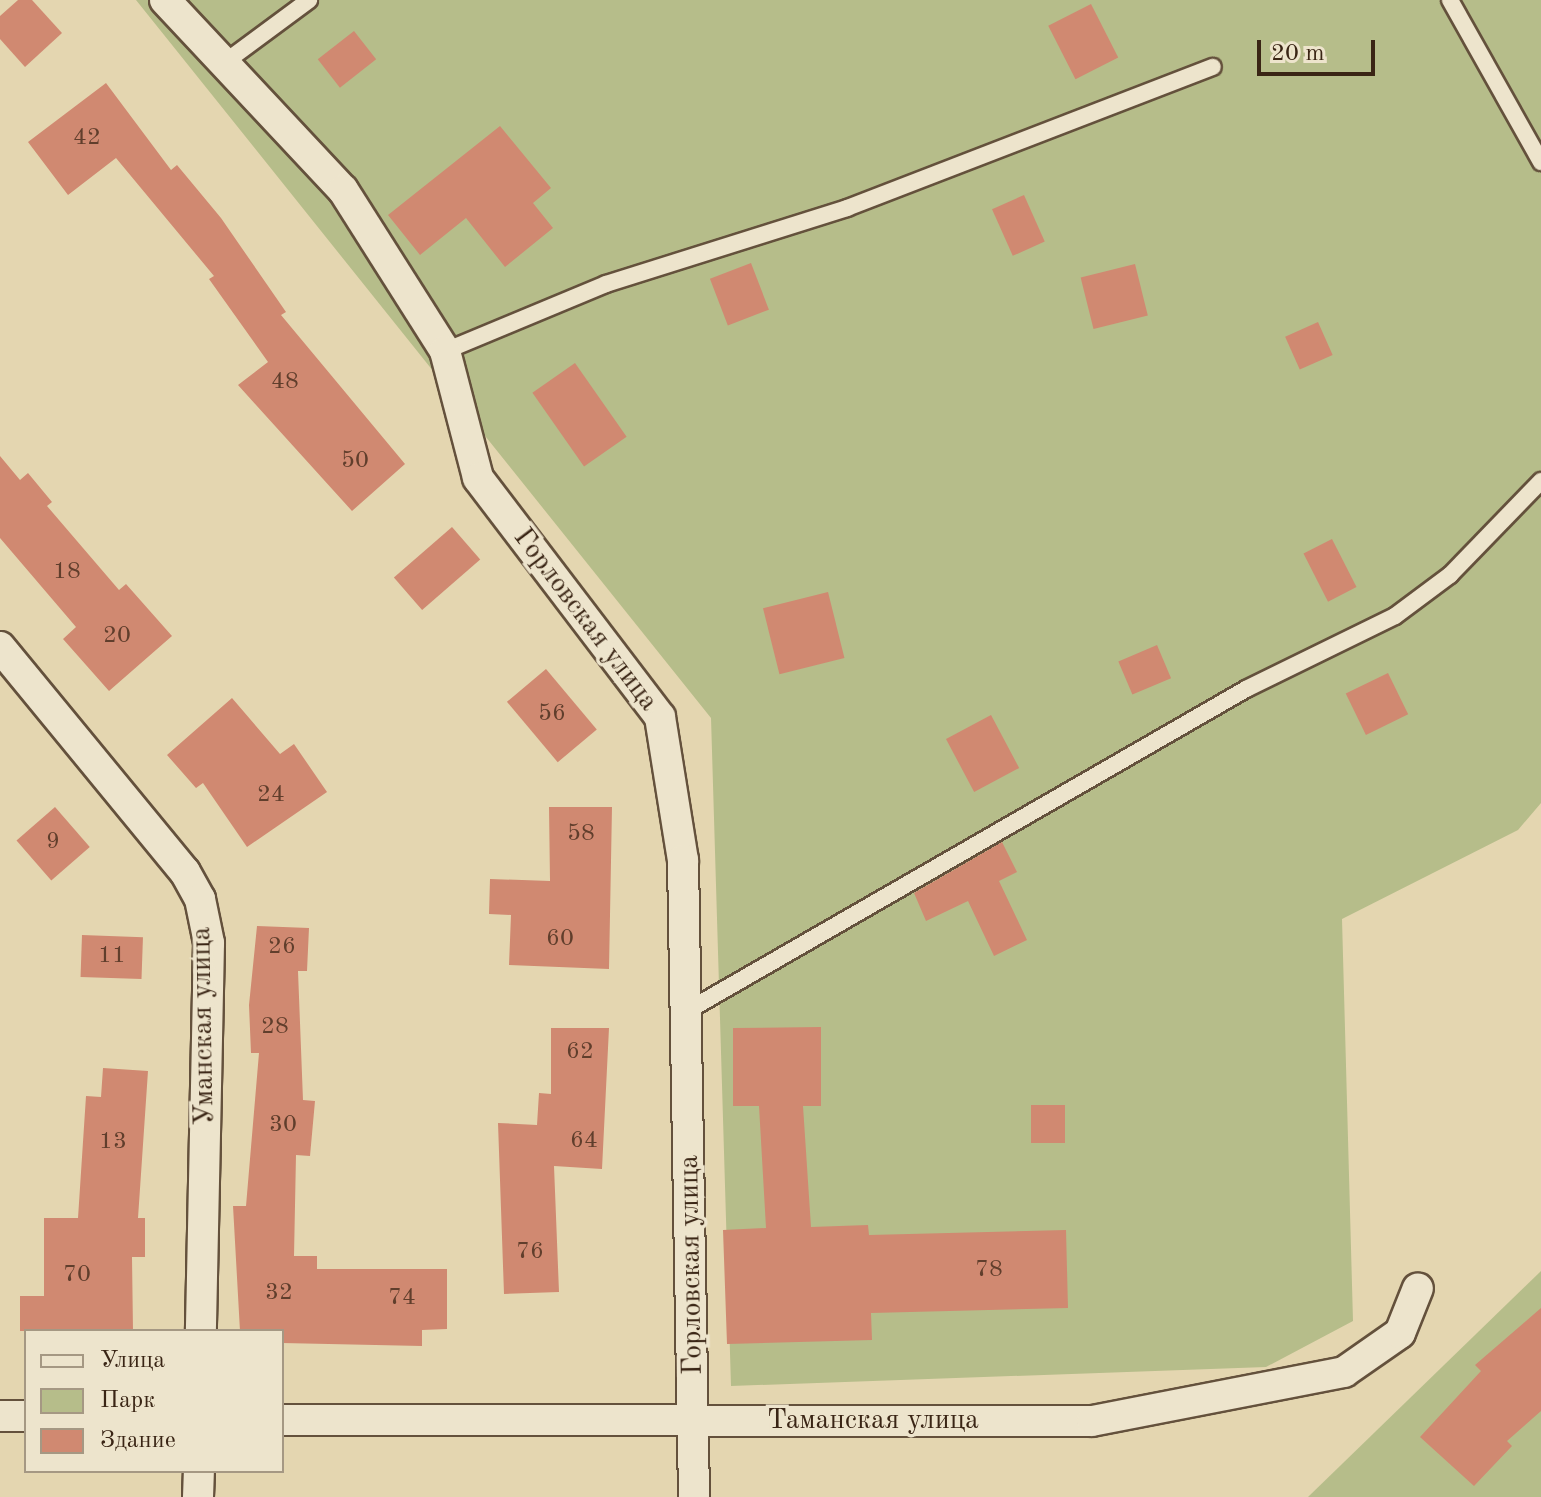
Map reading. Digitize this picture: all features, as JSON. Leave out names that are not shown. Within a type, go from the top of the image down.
[{"type":"street","name":"Горловская улица","points":[[165,0],[343,190],[445,351],[478,478],[660,717],[683,860],[696,1421],[694,1497]]},
{"type":"street","name":"Уманская улица","points":[[0,647],[185,872],[200,899],[209,943],[201,1329]]},
{"type":"street","name":"Таманская улица","points":[[284,1420],[1092,1421],[1344,1372],[1400,1333],[1418,1288]]},
{"type":"street","points":[[0,1416],[24,1416]]},
{"type":"street","points":[[198,1497],[199,1473]]},
{"type":"lane","points":[[224,63],[309,0]]},
{"type":"lane","points":[[1450,0],[1541,162]]},
{"type":"lane","points":[[445,351],[606,284],[847,208],[1213,67]]},
{"type":"lane","points":[[687,1011],[1246,689],[1395,616],[1450,575],[1541,481]]},
{"type":"green space","points":[[136,0],[1541,0],[1541,803],[1518,830],[1342,919],[1353,1321],[1266,1367],[731,1386],[711,718]]},
{"type":"green space","points":[[1541,1271],[1541,1497],[1308,1497]]},
{"type":"building","points":[[18,0],[32,0],[62,33],[25,67],[0,39],[0,16]]},
{"type":"building","points":[[1091,4],[1118,57],[1075,79],[1048,26]]},
{"type":"building","points":[[354,31],[376,59],[340,88],[318,59]]},
{"type":"building","points":[[106,83],[171,170],[177,165],[221,218],[286,312],[281,315],[405,464],[352,511],[238,385],[268,362],[209,279],[214,276],[116,158],[68,195],[28,142]]},
{"type":"building","points":[[500,126],[551,188],[533,203],[553,228],[505,267],[466,218],[420,255],[388,215]]},
{"type":"building","points":[[1024,195],[1045,242],[1013,256],[992,209]]},
{"type":"building","points":[[751,263],[769,310],[728,325],[710,279]]},
{"type":"building","points":[[1135,264],[1148,315],[1093,329],[1081,278]]},
{"type":"building","points":[[1318,322],[1333,355],[1300,370],[1285,337]]},
{"type":"building","points":[[575,363],[627,437],[584,467],[532,393]]},
{"type":"building","points":[[0,456],[20,480],[28,473],[52,502],[47,506],[119,590],[126,584],[172,636],[109,691],[63,639],[76,627],[0,538]]},
{"type":"building","points":[[452,527],[480,559],[422,610],[394,578]]},
{"type":"building","points":[[1332,539],[1357,587],[1328,602],[1303,554]]},
{"type":"building","points":[[828,592],[844,658],[779,674],[763,608]]},
{"type":"building","points":[[1157,645],[1171,678],[1132,695],[1118,661]]},
{"type":"building","points":[[546,669],[597,730],[558,762],[507,702]]},
{"type":"building","points":[[1388,673],[1408,714],[1366,735],[1346,694]]},
{"type":"building","points":[[232,698],[280,754],[294,744],[327,792],[247,847],[203,783],[196,788],[167,755]]},
{"type":"building","points":[[991,715],[1019,768],[974,792],[946,739]]},
{"type":"building","points":[[55,807],[90,847],[51,880],[17,840]]},
{"type":"building","points":[[549,807],[612,807],[609,969],[509,965],[511,915],[489,914],[490,879],[550,881]]},
{"type":"building","points":[[1002,842],[1017,872],[999,881],[1027,940],[994,956],[968,901],[926,921],[914,893]]},
{"type":"building","points":[[257,926],[309,928],[307,971],[298,971],[303,1100],[315,1101],[310,1156],[296,1155],[294,1256],[317,1256],[317,1269],[447,1269],[447,1329],[422,1330],[422,1346],[284,1343],[284,1329],[240,1329],[233,1206],[246,1206],[259,1053],[251,1053],[249,1005]]},
{"type":"building","points":[[82,935],[143,937],[141,979],[81,977]]},
{"type":"building","points":[[821,1027],[821,1106],[803,1106],[811,1227],[868,1225],[869,1235],[1066,1230],[1068,1308],[871,1313],[872,1340],[727,1344],[723,1230],[766,1228],[759,1106],[733,1106],[733,1028]]},
{"type":"building","points":[[551,1028],[609,1028],[602,1169],[554,1166],[559,1292],[504,1294],[498,1123],[537,1125],[539,1093],[551,1094]]},
{"type":"building","points":[[103,1068],[148,1071],[138,1218],[145,1218],[145,1257],[132,1257],[133,1329],[20,1331],[20,1296],[44,1296],[44,1218],[78,1218],[86,1096],[101,1097]]},
{"type":"building","points":[[1031,1105],[1065,1105],[1065,1143],[1031,1143]]},
{"type":"building","points":[[1541,1308],[1541,1411],[1507,1441],[1512,1446],[1474,1486],[1420,1437],[1481,1371],[1475,1365]]}]
